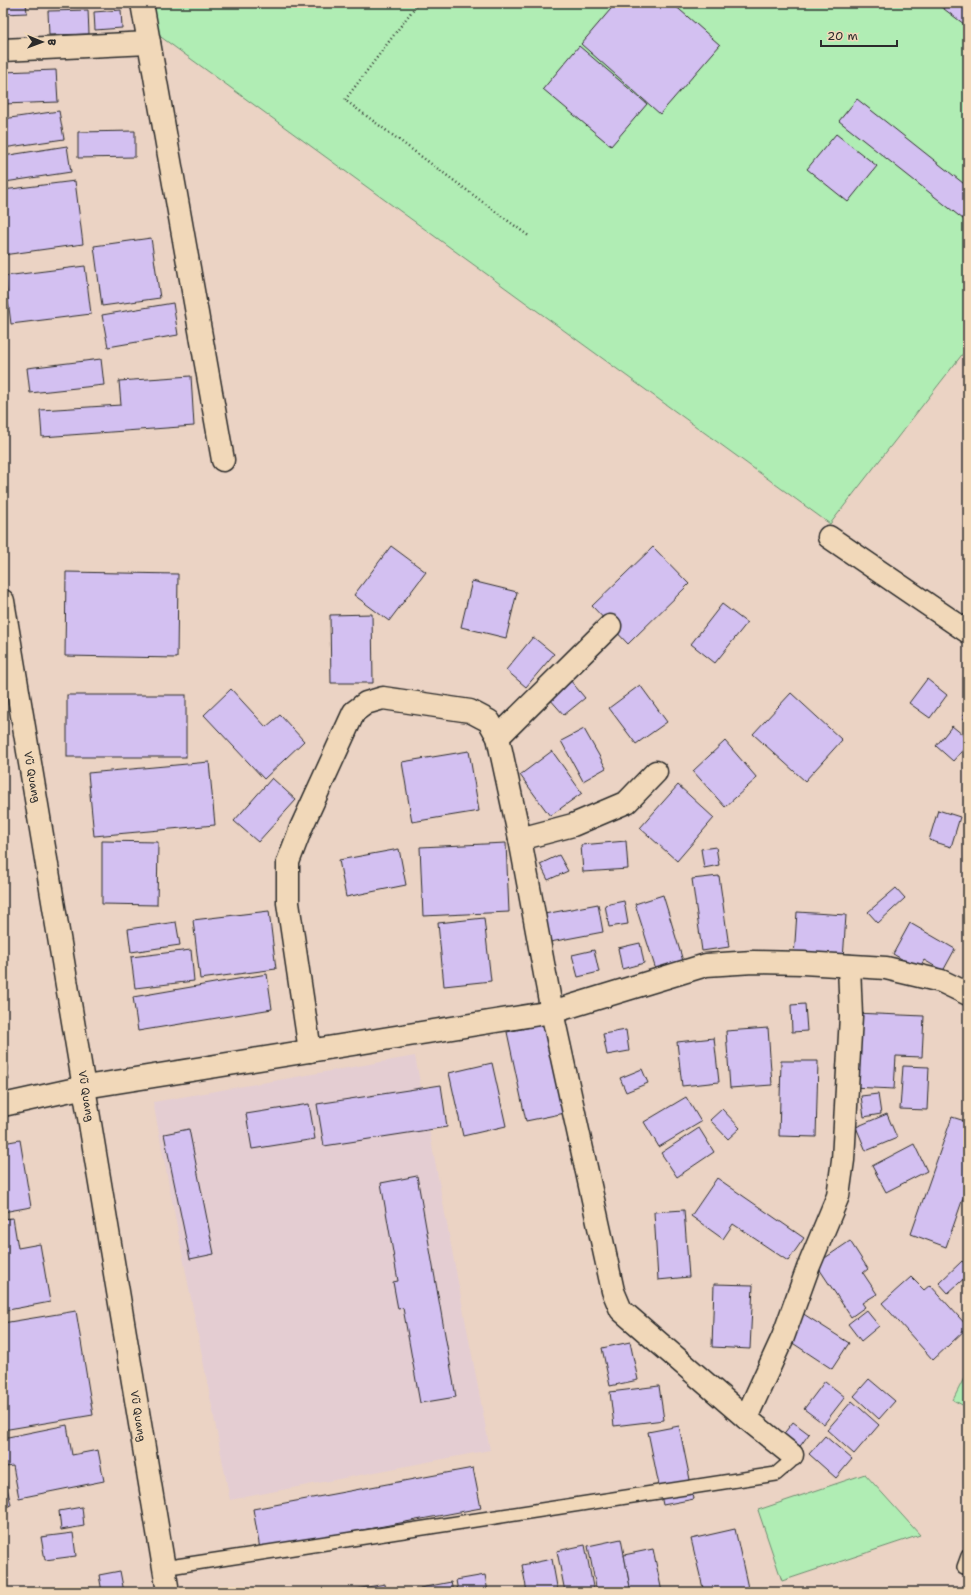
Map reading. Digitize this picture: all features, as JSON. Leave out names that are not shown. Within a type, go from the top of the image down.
[{"type":"street","points":[[142,3],[223,460]]},
{"type":"street","points":[[3,50],[149,43]]},
{"type":"street","points":[[829,538],[968,632]]},
{"type":"street","name":"Vũ Quang","points":[[3,601],[9,682],[85,1087],[168,1592]]},
{"type":"street","points":[[498,737],[610,626]]},
{"type":"street","points":[[310,1051],[288,904],[288,862],[301,828],[354,712],[366,703],[383,698],[470,711],[489,721],[498,737],[520,839],[552,1012],[613,1291],[622,1310],[746,1418],[792,1455]]},
{"type":"street","points":[[520,839],[573,825],[627,802],[656,772]]},
{"type":"street","points":[[3,1105],[85,1087],[552,1012],[706,965],[753,962],[803,963],[886,968],[965,986]]},
{"type":"street","points":[[746,1418],[783,1337],[808,1268],[838,1196],[844,1145],[852,1016],[849,966]]},
{"type":"lane","points":[[163,1568],[776,1474],[790,1462],[792,1455]]},
{"type":"path","points":[[418,3],[345,100],[530,237]]},
{"type":"shaded area","points":[[415,1056],[490,1450],[230,1500],[153,1102]]},
{"type":"green space","points":[[150,3],[968,3],[968,347],[830,524],[154,32]]},
{"type":"green space","points":[[968,1370],[968,1408],[953,1400]]},
{"type":"green space","points":[[865,1474],[920,1535],[782,1581],[758,1510]]},
{"type":"building","points":[[3,3],[26,3],[27,13],[3,14]]},
{"type":"building","points":[[616,3],[672,3],[720,45],[660,114],[581,44]]},
{"type":"building","points":[[936,3],[968,3],[968,27]]},
{"type":"building","points":[[88,10],[89,34],[49,35],[48,11]]},
{"type":"building","points":[[121,10],[122,28],[95,30],[94,12]]},
{"type":"building","points":[[579,46],[647,104],[611,146],[543,89]]},
{"type":"building","points":[[56,70],[58,102],[3,104],[3,72]]},
{"type":"building","points":[[857,99],[968,187],[968,223],[839,121]]},
{"type":"building","points":[[59,111],[64,139],[3,148],[3,119]]},
{"type":"building","points":[[135,131],[135,157],[78,158],[78,132]]},
{"type":"building","points":[[836,134],[877,166],[848,202],[807,169]]},
{"type":"building","points":[[67,146],[71,172],[5,182],[3,156]]},
{"type":"building","points":[[75,181],[83,244],[3,255],[3,190]]},
{"type":"building","points":[[151,238],[160,298],[102,306],[94,246]]},
{"type":"building","points":[[85,266],[91,314],[11,324],[5,276]]},
{"type":"building","points":[[173,303],[178,335],[108,347],[102,315]]},
{"type":"building","points":[[101,359],[104,385],[30,393],[27,368]]},
{"type":"building","points":[[191,376],[194,426],[42,437],[40,410],[121,405],[119,381]]},
{"type":"building","points":[[391,546],[426,572],[389,621],[354,595]]},
{"type":"building","points":[[653,547],[689,584],[628,644],[592,606]]},
{"type":"building","points":[[66,572],[178,574],[177,658],[65,656]]},
{"type":"building","points":[[472,581],[517,592],[506,638],[461,627]]},
{"type":"building","points":[[722,604],[747,623],[715,663],[691,644]]},
{"type":"building","points":[[372,614],[373,683],[331,683],[330,615]]},
{"type":"building","points":[[533,637],[554,654],[526,687],[506,670]]},
{"type":"building","points":[[927,679],[947,695],[930,718],[909,703]]},
{"type":"building","points":[[570,680],[585,698],[564,715],[549,698]]},
{"type":"building","points":[[640,685],[667,722],[636,744],[609,708]]},
{"type":"building","points":[[231,689],[266,727],[280,715],[304,741],[264,779],[204,715]]},
{"type":"building","points":[[791,693],[842,740],[805,781],[753,734]]},
{"type":"building","points":[[67,695],[186,695],[186,757],[67,757]]},
{"type":"building","points":[[968,710],[968,722],[962,717]]},
{"type":"building","points":[[952,726],[968,739],[968,744],[953,761],[936,746]]},
{"type":"building","points":[[584,729],[606,768],[583,781],[561,741]]},
{"type":"building","points":[[725,741],[757,778],[725,807],[693,771]]},
{"type":"building","points":[[469,751],[479,811],[412,822],[402,762]]},
{"type":"building","points":[[552,751],[582,793],[550,816],[520,775]]},
{"type":"building","points":[[209,762],[215,825],[94,836],[88,773]]},
{"type":"building","points":[[272,778],[296,800],[258,842],[234,821]]},
{"type":"building","points":[[678,785],[714,818],[677,861],[640,828]]},
{"type":"building","points":[[938,810],[960,817],[951,847],[929,840]]},
{"type":"building","points":[[102,841],[158,842],[157,905],[102,904]]},
{"type":"building","points":[[626,841],[628,869],[583,872],[581,845]]},
{"type":"building","points":[[506,843],[509,912],[423,916],[420,847]]},
{"type":"building","points":[[716,847],[719,865],[704,868],[701,849]]},
{"type":"building","points":[[399,849],[406,885],[346,897],[339,860]]},
{"type":"building","points":[[559,855],[568,871],[548,880],[540,864]]},
{"type":"building","points":[[719,876],[729,947],[702,951],[692,879]]},
{"type":"building","points":[[896,888],[905,898],[878,923],[868,912]]},
{"type":"building","points":[[663,895],[683,961],[656,970],[635,904]]},
{"type":"building","points":[[624,901],[628,924],[609,927],[605,905]]},
{"type":"building","points":[[598,904],[603,932],[545,943],[539,915]]},
{"type":"building","points":[[269,911],[276,969],[200,979],[193,920]]},
{"type":"building","points":[[797,912],[846,915],[843,960],[794,957]]},
{"type":"building","points":[[484,918],[491,981],[444,986],[438,923]]},
{"type":"building","points":[[176,922],[180,945],[131,952],[128,929]]},
{"type":"building","points":[[910,923],[955,949],[943,971],[924,960],[919,969],[893,954]]},
{"type":"building","points":[[640,943],[644,963],[622,969],[618,948]]},
{"type":"building","points":[[191,950],[194,981],[135,988],[131,957]]},
{"type":"building","points":[[594,950],[599,972],[578,977],[572,955]]},
{"type":"building","points":[[267,974],[272,1009],[138,1031],[133,997]]},
{"type":"building","points":[[805,1004],[807,1031],[792,1032],[791,1005]]},
{"type":"building","points":[[854,1013],[924,1016],[922,1057],[896,1056],[894,1089],[851,1087]]},
{"type":"building","points":[[546,1024],[565,1113],[526,1121],[507,1032]]},
{"type":"building","points":[[768,1028],[772,1085],[730,1088],[726,1031]]},
{"type":"building","points":[[626,1030],[629,1051],[607,1055],[603,1034]]},
{"type":"building","points":[[3,1035],[9,1080],[3,1081]]},
{"type":"building","points":[[714,1038],[719,1082],[682,1086],[677,1042]]},
{"type":"building","points":[[781,1061],[818,1061],[816,1137],[779,1136]]},
{"type":"building","points":[[492,1063],[506,1126],[463,1136],[449,1073]]},
{"type":"building","points":[[903,1066],[929,1067],[927,1110],[900,1109]]},
{"type":"building","points":[[642,1069],[648,1083],[626,1092],[620,1078]]},
{"type":"building","points":[[441,1085],[447,1127],[324,1146],[317,1104]]},
{"type":"building","points":[[878,1094],[881,1114],[864,1117],[861,1096]]},
{"type":"building","points":[[686,1097],[701,1122],[659,1147],[644,1122]]},
{"type":"building","points":[[309,1104],[315,1139],[252,1149],[246,1114]]},
{"type":"building","points":[[722,1109],[740,1128],[728,1139],[710,1120]]},
{"type":"building","points":[[887,1114],[897,1138],[866,1151],[856,1127]]},
{"type":"building","points":[[952,1117],[968,1122],[968,1184],[946,1247],[911,1234]]},
{"type":"building","points":[[699,1128],[714,1152],[677,1177],[661,1153]]},
{"type":"building","points":[[189,1129],[214,1254],[190,1259],[164,1134]]},
{"type":"building","points":[[20,1140],[31,1207],[3,1212],[3,1143]]},
{"type":"building","points":[[914,1144],[927,1171],[886,1192],[872,1166]]},
{"type":"building","points":[[417,1176],[456,1397],[420,1403],[403,1308],[398,1309],[393,1282],[398,1281],[381,1183]]},
{"type":"building","points":[[717,1178],[804,1238],[788,1261],[733,1224],[723,1239],[691,1216]]},
{"type":"building","points":[[684,1210],[689,1277],[658,1280],[654,1212]]},
{"type":"building","points":[[13,1218],[18,1248],[40,1244],[50,1302],[3,1311],[3,1219]]},
{"type":"building","points":[[850,1241],[868,1269],[863,1273],[877,1294],[862,1303],[865,1307],[851,1317],[816,1264]]},
{"type":"building","points":[[962,1261],[968,1267],[968,1275],[948,1293],[939,1283]]},
{"type":"building","points":[[911,1277],[924,1290],[930,1285],[968,1327],[933,1360],[882,1303]]},
{"type":"building","points":[[714,1284],[753,1285],[750,1349],[712,1347]]},
{"type":"building","points":[[866,1310],[879,1326],[861,1341],[848,1324]]},
{"type":"building","points":[[76,1311],[93,1415],[3,1430],[3,1323]]},
{"type":"building","points":[[802,1313],[849,1343],[832,1369],[785,1338]]},
{"type":"building","points":[[630,1342],[638,1380],[610,1386],[602,1348]]},
{"type":"building","points":[[869,1379],[895,1401],[879,1419],[854,1396]]},
{"type":"building","points":[[825,1381],[845,1397],[824,1424],[804,1409]]},
{"type":"building","points":[[659,1386],[664,1420],[614,1426],[610,1392]]},
{"type":"building","points":[[852,1401],[879,1425],[854,1454],[827,1430]]},
{"type":"building","points":[[793,1422],[809,1434],[798,1449],[782,1436]]},
{"type":"building","points":[[67,1425],[72,1455],[98,1450],[104,1481],[19,1498],[13,1466],[5,1467],[3,1457],[3,1438]]},
{"type":"building","points":[[679,1426],[694,1499],[663,1505],[648,1432]]},
{"type":"building","points":[[825,1436],[852,1459],[836,1478],[809,1454]]},
{"type":"building","points":[[473,1468],[481,1508],[260,1549],[253,1509]]},
{"type":"building","points":[[3,1469],[11,1505],[3,1507]]},
{"type":"building","points":[[82,1507],[84,1526],[61,1530],[59,1511]]},
{"type":"building","points":[[735,1529],[748,1588],[732,1592],[704,1592],[691,1539]]},
{"type":"building","points":[[73,1533],[76,1556],[45,1560],[41,1537]]},
{"type":"building","points":[[621,1539],[631,1592],[597,1592],[588,1546]]},
{"type":"building","points":[[585,1545],[594,1592],[565,1592],[557,1551]]},
{"type":"building","points":[[653,1549],[662,1592],[631,1592],[624,1555]]},
{"type":"building","points":[[552,1559],[558,1592],[527,1592],[522,1565]]},
{"type":"building","points":[[120,1571],[124,1592],[102,1592],[99,1575]]},
{"type":"building","points":[[485,1575],[488,1592],[458,1592],[456,1580]]},
{"type":"building","points":[[451,1582],[453,1592],[421,1592],[420,1588]]},
{"type":"building","points":[[385,1584],[386,1592],[351,1592],[350,1590]]}]
